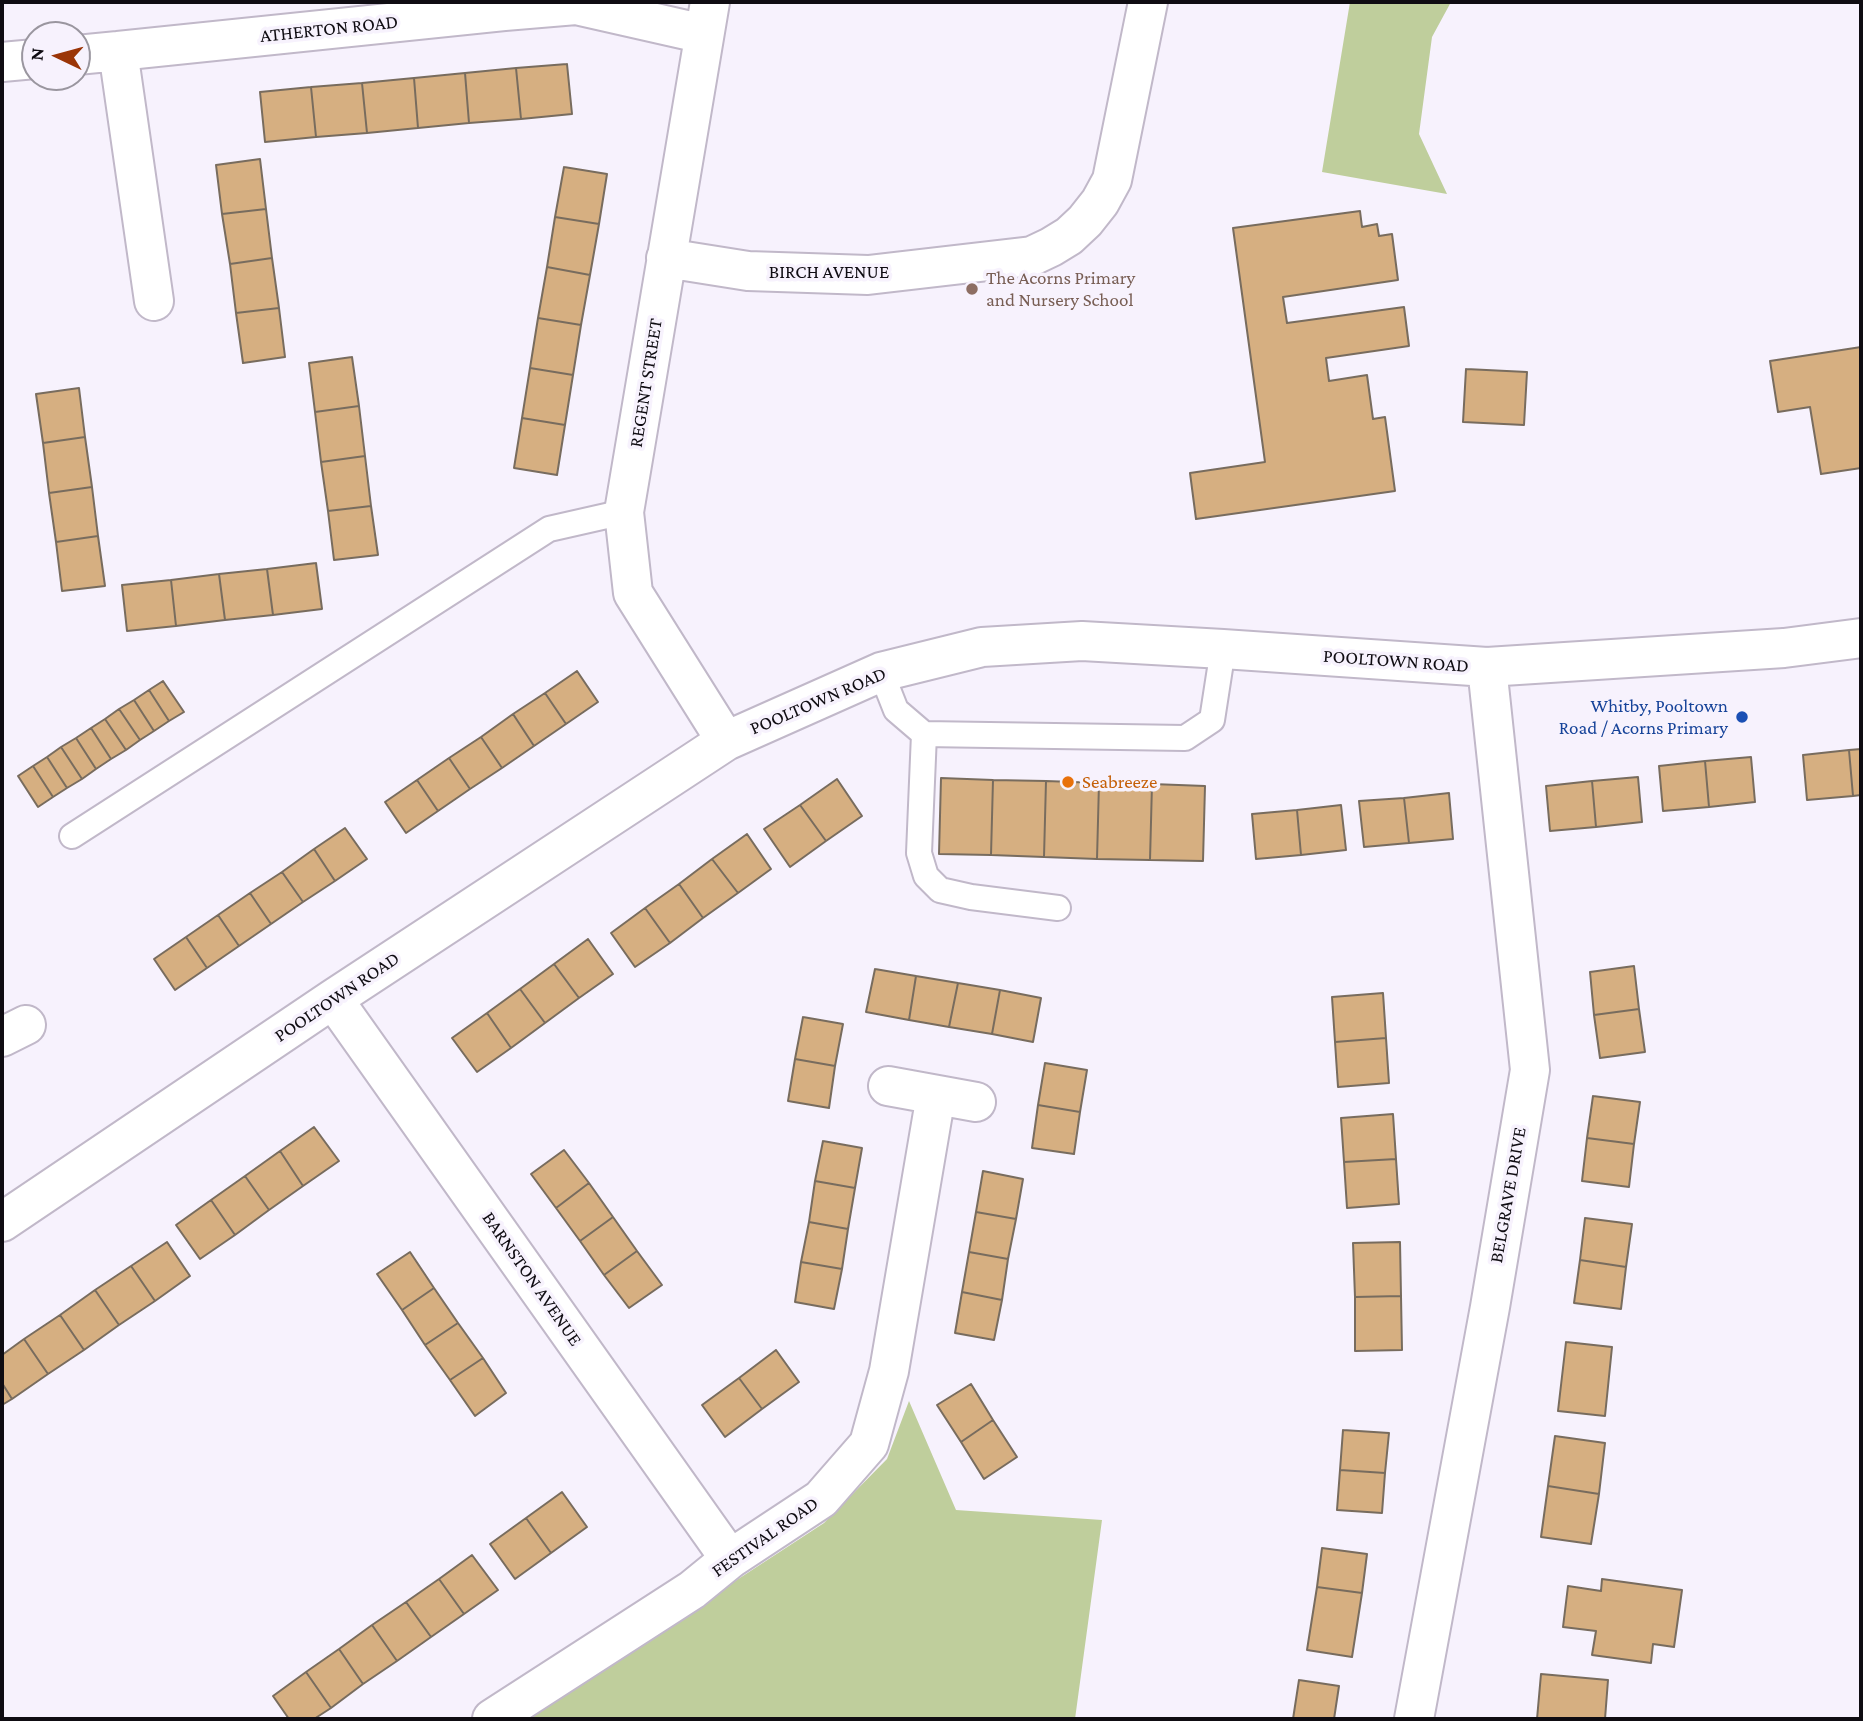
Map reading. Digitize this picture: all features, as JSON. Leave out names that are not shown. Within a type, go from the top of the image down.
[{"type":"street","name":"BIRCH AVENUE","points":[[667,258],[747,271],[868,275],[1031,256],[1051,247],[1069,236],[1085,221],[1112,180],[1148,2]]},
{"type":"street","name":"ATHERTON ROAD","points":[[91,54],[576,5],[707,18]]},
{"type":"street","name":"REGENT STREET","points":[[707,18],[624,512],[633,593],[726,741]]},
{"type":"street","points":[[118,51],[154,301]]},
{"type":"street","points":[[2,62],[21,60]]},
{"type":"street","name":"POOLTOWN ROAD","points":[[2,1222],[333,999],[726,741],[881,672],[982,647],[1082,641],[1487,667],[1784,648],[1861,638]]},
{"type":"street","name":"BELGRAVE DRIVE","points":[[1414,1719],[1490,1307],[1530,1070],[1487,667]]},
{"type":"street","name":"BARNSTON AVENUE","points":[[333,999],[730,1559]]},
{"type":"street","points":[[888,1086],[976,1102]]},
{"type":"street","name":"FESTIVAL ROAD","points":[[492,1719],[692,1590],[730,1559],[821,1499],[869,1444],[890,1371],[936,1095]]},
{"type":"lane","points":[[72,836],[549,529],[624,512]]},
{"type":"lane","points":[[881,672],[896,710],[924,734],[1185,738],[1212,719],[1223,649]]},
{"type":"lane","points":[[924,734],[919,853],[926,876],[940,890],[971,897],[1058,908]]},
{"type":"green space","points":[[1350,2],[1451,2],[1432,37],[1419,134],[1447,194],[1322,172]]},
{"type":"green space","points":[[909,1401],[956,1510],[1102,1520],[1075,1719],[524,1719],[824,1523],[887,1459]]},
{"type":"building","points":[[567,64],[572,114],[521,119],[516,68]]},
{"type":"building","points":[[516,68],[521,119],[469,123],[465,73]]},
{"type":"building","points":[[465,73],[469,123],[418,128],[414,78]]},
{"type":"building","points":[[414,78],[418,128],[367,133],[362,83]]},
{"type":"building","points":[[362,83],[367,133],[316,137],[311,87]]},
{"type":"building","points":[[311,87],[316,137],[265,142],[260,92]]},
{"type":"building","points":[[260,159],[266,209],[222,214],[216,165]]},
{"type":"building","points":[[564,167],[607,174],[599,224],[555,217]]},
{"type":"building","points":[[266,209],[272,258],[230,264],[222,214]]},
{"type":"building","points":[[1360,211],[1362,227],[1377,224],[1379,236],[1392,234],[1398,280],[1283,297],[1287,323],[1404,307],[1409,346],[1326,358],[1329,381],[1367,375],[1373,419],[1385,417],[1395,491],[1196,519],[1190,473],[1265,462],[1233,228]]},
{"type":"building","points":[[555,217],[599,224],[590,275],[547,267]]},
{"type":"building","points":[[272,258],[279,308],[236,313],[230,264]]},
{"type":"building","points":[[547,267],[590,275],[581,325],[538,318]]},
{"type":"building","points":[[279,308],[285,357],[243,363],[236,313]]},
{"type":"building","points":[[538,318],[581,325],[573,375],[530,368]]},
{"type":"building","points":[[1861,347],[1861,468],[1821,474],[1810,407],[1778,412],[1770,361]]},
{"type":"building","points":[[352,357],[359,406],[315,412],[309,363]]},
{"type":"building","points":[[530,368],[573,375],[565,425],[522,418]]},
{"type":"building","points":[[1466,369],[1527,372],[1524,425],[1463,422]]},
{"type":"building","points":[[79,388],[85,437],[43,443],[36,394]]},
{"type":"building","points":[[359,406],[365,456],[321,462],[315,412]]},
{"type":"building","points":[[522,418],[565,425],[557,475],[514,468]]},
{"type":"building","points":[[85,437],[92,487],[49,493],[43,443]]},
{"type":"building","points":[[365,456],[371,506],[328,511],[321,462]]},
{"type":"building","points":[[92,487],[98,536],[56,542],[49,493]]},
{"type":"building","points":[[371,506],[378,555],[334,560],[328,511]]},
{"type":"building","points":[[98,536],[105,586],[62,591],[56,542]]},
{"type":"building","points":[[316,563],[322,609],[273,615],[267,569]]},
{"type":"building","points":[[267,569],[273,615],[225,620],[219,574]]},
{"type":"building","points":[[219,574],[225,620],[176,626],[171,580]]},
{"type":"building","points":[[171,580],[176,626],[127,631],[122,585]]},
{"type":"building","points":[[577,671],[598,702],[566,724],[545,693]]},
{"type":"building","points":[[163,681],[184,712],[169,721],[149,690]]},
{"type":"building","points":[[149,690],[169,721],[154,731],[134,700]]},
{"type":"building","points":[[545,693],[566,724],[534,746],[513,714]]},
{"type":"building","points":[[134,700],[154,731],[140,740],[119,709]]},
{"type":"building","points":[[119,709],[140,740],[126,750],[105,719]]},
{"type":"building","points":[[513,714],[534,746],[502,768],[481,737]]},
{"type":"building","points":[[105,719],[126,750],[111,759],[91,728]]},
{"type":"building","points":[[91,728],[111,759],[96,769],[76,738]]},
{"type":"building","points":[[481,737],[502,768],[470,789],[449,758]]},
{"type":"building","points":[[76,738],[96,769],[82,779],[61,747]]},
{"type":"building","points":[[61,747],[82,779],[67,788],[47,757]]},
{"type":"building","points":[[1861,749],[1861,795],[1853,796],[1849,750]]},
{"type":"building","points":[[1849,750],[1853,796],[1807,800],[1803,755]]},
{"type":"building","points":[[47,757],[67,788],[53,797],[33,766]]},
{"type":"building","points":[[1751,757],[1755,802],[1709,807],[1705,761]]},
{"type":"building","points":[[449,758],[470,789],[438,811],[417,780]]},
{"type":"building","points":[[1705,761],[1709,807],[1663,811],[1659,766]]},
{"type":"building","points":[[33,766],[53,797],[38,807],[18,776]]},
{"type":"building","points":[[1638,777],[1642,822],[1596,827],[1592,781]]},
{"type":"building","points":[[941,778],[993,780],[991,855],[939,854]]},
{"type":"building","points":[[837,779],[862,816],[826,841],[800,805]]},
{"type":"building","points":[[417,780],[438,811],[406,833],[385,802]]},
{"type":"building","points":[[993,780],[1046,781],[1044,857],[991,855]]},
{"type":"building","points":[[1046,781],[1099,783],[1097,859],[1044,857]]},
{"type":"building","points":[[1592,781],[1596,827],[1550,831],[1546,786]]},
{"type":"building","points":[[1099,783],[1152,784],[1150,860],[1097,859]]},
{"type":"building","points":[[1152,784],[1205,786],[1203,861],[1150,860]]},
{"type":"building","points":[[1449,793],[1453,839],[1409,843],[1404,798]]},
{"type":"building","points":[[1404,798],[1409,843],[1364,847],[1359,801]]},
{"type":"building","points":[[800,805],[826,841],[790,867],[764,829]]},
{"type":"building","points":[[1341,805],[1346,850],[1301,855],[1297,810]]},
{"type":"building","points":[[1297,810],[1301,855],[1256,859],[1252,814]]},
{"type":"building","points":[[345,828],[367,859],[335,881],[314,849]]},
{"type":"building","points":[[747,834],[771,869],[738,893],[712,859]]},
{"type":"building","points":[[314,849],[335,881],[303,902],[282,872]]},
{"type":"building","points":[[712,859],[738,893],[703,918],[679,884]]},
{"type":"building","points":[[282,872],[303,902],[271,924],[250,893]]},
{"type":"building","points":[[679,884],[703,918],[670,943],[645,908]]},
{"type":"building","points":[[250,893],[271,924],[239,946],[218,915]]},
{"type":"building","points":[[645,908],[670,943],[635,967],[611,933]]},
{"type":"building","points":[[218,915],[239,946],[207,968],[186,937]]},
{"type":"building","points":[[186,937],[207,968],[175,990],[154,959]]},
{"type":"building","points":[[588,939],[613,974],[579,998],[554,964]]},
{"type":"building","points":[[554,964],[579,998],[545,1023],[520,989]]},
{"type":"building","points":[[1634,966],[1639,1009],[1594,1015],[1590,972]]},
{"type":"building","points":[[875,969],[916,976],[909,1020],[866,1012]]},
{"type":"building","points":[[916,976],[958,983],[949,1027],[909,1020]]},
{"type":"building","points":[[958,983],[1000,990],[992,1034],[949,1027]]},
{"type":"building","points":[[520,989],[545,1023],[511,1048],[487,1013]]},
{"type":"building","points":[[1000,990],[1041,998],[1033,1042],[992,1034]]},
{"type":"building","points":[[1383,993],[1386,1038],[1335,1042],[1332,997]]},
{"type":"building","points":[[1639,1009],[1645,1052],[1600,1058],[1594,1015]]},
{"type":"building","points":[[487,1013],[511,1048],[477,1072],[452,1038]]},
{"type":"building","points":[[803,1017],[843,1024],[835,1066],[795,1059]]},
{"type":"building","points":[[1386,1038],[1389,1083],[1338,1087],[1335,1042]]},
{"type":"building","points":[[795,1059],[835,1066],[829,1108],[788,1101]]},
{"type":"building","points":[[1045,1063],[1087,1070],[1080,1112],[1038,1105]]},
{"type":"building","points":[[1593,1096],[1640,1102],[1634,1144],[1587,1138]]},
{"type":"building","points":[[1038,1105],[1080,1112],[1074,1154],[1032,1148]]},
{"type":"building","points":[[1393,1114],[1396,1159],[1344,1162],[1341,1118]]},
{"type":"building","points":[[314,1127],[339,1161],[303,1186],[280,1151]]},
{"type":"building","points":[[1587,1138],[1634,1144],[1629,1187],[1582,1181]]},
{"type":"building","points":[[823,1141],[862,1148],[855,1188],[815,1181]]},
{"type":"building","points":[[564,1150],[589,1183],[556,1208],[531,1174]]},
{"type":"building","points":[[280,1151],[303,1186],[269,1210],[245,1176]]},
{"type":"building","points":[[1396,1159],[1399,1204],[1347,1208],[1344,1162]]},
{"type":"building","points":[[983,1171],[1023,1179],[1016,1219],[976,1212]]},
{"type":"building","points":[[245,1176],[269,1210],[235,1235],[211,1200]]},
{"type":"building","points":[[815,1181],[855,1188],[848,1229],[809,1222]]},
{"type":"building","points":[[589,1183],[613,1217],[580,1241],[556,1208]]},
{"type":"building","points":[[211,1200],[235,1235],[200,1259],[176,1225]]},
{"type":"building","points":[[976,1212],[1016,1219],[1008,1259],[969,1252]]},
{"type":"building","points":[[613,1217],[637,1251],[604,1275],[580,1241]]},
{"type":"building","points":[[1585,1218],[1632,1224],[1626,1267],[1580,1260]]},
{"type":"building","points":[[809,1222],[848,1229],[842,1269],[801,1262]]},
{"type":"building","points":[[167,1242],[190,1276],[155,1301],[131,1266]]},
{"type":"building","points":[[1400,1242],[1401,1296],[1355,1297],[1353,1243]]},
{"type":"building","points":[[637,1251],[662,1285],[629,1308],[604,1275]]},
{"type":"building","points":[[410,1252],[434,1288],[402,1310],[377,1274]]},
{"type":"building","points":[[969,1252],[1008,1259],[1002,1300],[962,1292]]},
{"type":"building","points":[[1580,1260],[1626,1267],[1621,1309],[1574,1303]]},
{"type":"building","points":[[801,1262],[842,1269],[834,1309],[795,1302]]},
{"type":"building","points":[[131,1266],[155,1301],[119,1325],[95,1290]]},
{"type":"building","points":[[434,1288],[458,1323],[425,1345],[402,1310]]},
{"type":"building","points":[[95,1290],[119,1325],[84,1350],[60,1315]]},
{"type":"building","points":[[962,1292],[1002,1300],[994,1340],[955,1333]]},
{"type":"building","points":[[1401,1296],[1402,1350],[1355,1351],[1355,1297]]},
{"type":"building","points":[[60,1315],[84,1350],[48,1374],[24,1339]]},
{"type":"building","points":[[458,1323],[483,1358],[450,1380],[425,1345]]},
{"type":"building","points":[[24,1339],[48,1374],[12,1399],[2,1383],[2,1355]]},
{"type":"building","points":[[1566,1342],[1612,1347],[1605,1416],[1558,1411]]},
{"type":"building","points":[[776,1350],[799,1382],[762,1409],[739,1378]]},
{"type":"building","points":[[483,1358],[506,1393],[475,1416],[450,1380]]},
{"type":"building","points":[[739,1378],[762,1409],[725,1437],[702,1405]]},
{"type":"building","points":[[2,1383],[12,1399],[2,1405]]},
{"type":"building","points":[[971,1384],[993,1420],[961,1442],[937,1405]]},
{"type":"building","points":[[993,1420],[1017,1457],[984,1479],[961,1442]]},
{"type":"building","points":[[1343,1430],[1389,1433],[1385,1473],[1340,1470]]},
{"type":"building","points":[[1555,1436],[1605,1443],[1599,1494],[1548,1486]]},
{"type":"building","points":[[1340,1470],[1385,1473],[1382,1513],[1337,1510]]},
{"type":"building","points":[[1548,1486],[1599,1494],[1591,1544],[1541,1537]]},
{"type":"building","points":[[562,1492],[587,1527],[551,1553],[526,1518]]},
{"type":"building","points":[[526,1518],[551,1553],[515,1579],[490,1544]]},
{"type":"building","points":[[1322,1548],[1367,1554],[1362,1593],[1317,1587]]},
{"type":"building","points":[[472,1555],[498,1590],[464,1614],[439,1579]]},
{"type":"building","points":[[439,1579],[464,1614],[431,1637],[406,1602]]},
{"type":"building","points":[[1602,1579],[1682,1590],[1674,1647],[1653,1644],[1651,1663],[1592,1655],[1596,1631],[1563,1627],[1568,1586],[1601,1591]]},
{"type":"building","points":[[1317,1587],[1362,1593],[1352,1657],[1307,1650]]},
{"type":"building","points":[[406,1602],[431,1637],[397,1661],[372,1625]]},
{"type":"building","points":[[372,1625],[397,1661],[363,1684],[339,1649]]},
{"type":"building","points":[[339,1649],[363,1684],[331,1708],[306,1672]]},
{"type":"building","points":[[306,1672],[331,1708],[314,1719],[289,1719],[273,1696]]},
{"type":"building","points":[[1541,1674],[1608,1680],[1605,1719],[1537,1719]]},
{"type":"building","points":[[1299,1680],[1339,1686],[1334,1719],[1293,1719]]},
{"type":"place","name":"The Acorns Primary and Nursery School","points":[[972,289]]},
{"type":"place","name":"Whitby, Pooltown Road / Acorns Primary","points":[[1742,717]]},
{"type":"place","name":"Seabreeze","points":[[1068,782]]}]
